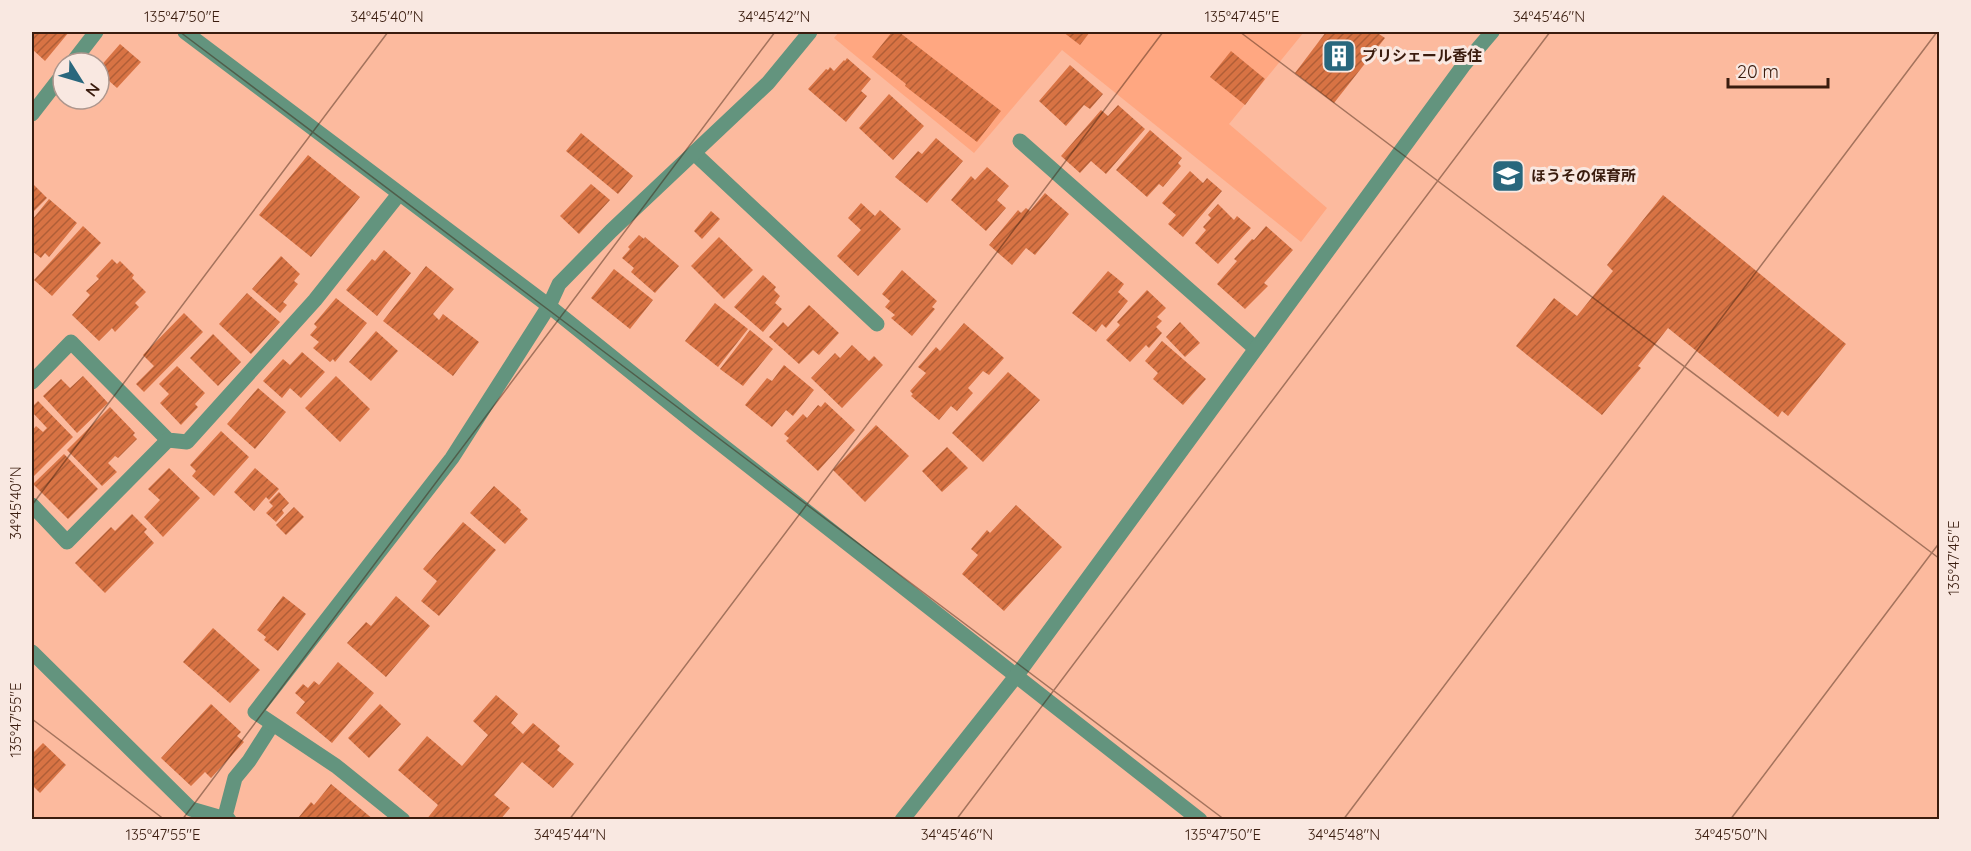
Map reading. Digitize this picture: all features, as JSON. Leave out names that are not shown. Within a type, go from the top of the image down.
[{"type":"street","points":[[81,51],[96,32]]},
{"type":"street","points":[[185,32],[549,306],[717,441],[1200,819]]},
{"type":"street","points":[[403,819],[336,766],[255,712],[452,459],[549,306],[559,284],[611,231],[768,83],[810,32]]},
{"type":"street","points":[[902,819],[1017,675],[1463,66],[1492,32]]},
{"type":"street","points":[[32,114],[51,89]]},
{"type":"street","points":[[1020,141],[1255,348]]},
{"type":"street","points":[[693,153],[877,324]]},
{"type":"street","points":[[32,382],[71,342],[168,440],[187,442],[315,300],[399,194]]},
{"type":"street","points":[[32,505],[67,542],[168,440]]},
{"type":"street","points":[[32,652],[191,809],[226,819],[235,778],[272,725]]},
{"type":"shaded area","points":[[839,32],[1304,32],[1229,124],[1327,208],[1301,242],[1062,50],[974,153],[834,38]]},
{"type":"building","points":[[32,32],[69,32],[45,61],[32,49]]},
{"type":"building","points":[[892,32],[899,32],[1001,111],[977,142],[872,57]]},
{"type":"building","points":[[1063,32],[1090,32],[1080,45]]},
{"type":"building","name":"プリシェール香住","points":[[1326,32],[1376,32],[1385,38],[1334,103],[1295,73]]},
{"type":"building","points":[[120,44],[141,62],[117,88],[111,83],[111,54]]},
{"type":"building","points":[[1231,51],[1265,79],[1245,105],[1210,77]]},
{"type":"building","points":[[847,58],[871,79],[861,91],[867,96],[846,122],[808,89],[826,69],[830,67],[834,71]]},
{"type":"building","points":[[1070,65],[1103,94],[1090,109],[1084,105],[1066,126],[1039,101]]},
{"type":"building","points":[[889,94],[924,126],[893,160],[859,128]]},
{"type":"building","points":[[1118,105],[1145,129],[1106,174],[1091,161],[1080,173],[1061,156],[1101,110],[1108,116]]},
{"type":"building","points":[[1150,130],[1182,158],[1178,163],[1181,166],[1163,187],[1159,184],[1147,197],[1116,170]]},
{"type":"building","points":[[581,133],[633,176],[618,194],[566,151]]},
{"type":"building","points":[[936,138],[963,161],[927,203],[895,177],[918,151],[922,154]]},
{"type":"building","points":[[308,155],[360,197],[311,257],[259,215]]},
{"type":"building","points":[[987,167],[1009,186],[997,200],[1006,208],[986,231],[951,200],[971,176],[975,180]]},
{"type":"building","points":[[1190,171],[1203,183],[1207,178],[1222,191],[1183,237],[1168,224],[1176,215],[1162,203]]},
{"type":"building","points":[[32,183],[47,198],[32,213]]},
{"type":"building","points":[[591,184],[610,200],[579,234],[560,216]]},
{"type":"building","points":[[1045,193],[1069,214],[1035,255],[1026,248],[1012,265],[989,245],[1018,210],[1021,213],[1026,208],[1030,211]]},
{"type":"building","points":[[1663,195],[1846,344],[1788,416],[1782,411],[1778,417],[1668,328],[1638,366],[1641,368],[1602,415],[1516,346],[1554,298],[1577,316],[1613,271],[1607,265]]},
{"type":"building","points":[[49,199],[77,223],[49,257],[45,253],[41,258],[32,251],[32,220]]},
{"type":"building","points":[[861,203],[875,216],[880,210],[901,229],[858,276],[837,256],[861,230],[848,218]]},
{"type":"building","points":[[1218,204],[1234,220],[1237,216],[1251,228],[1218,264],[1195,243],[1206,230],[1203,227],[1211,218],[1208,215]]},
{"type":"building","points":[[711,211],[720,219],[702,239],[694,231]]},
{"type":"building","points":[[83,226],[101,243],[52,296],[34,280]]},
{"type":"building","points":[[1266,226],[1293,250],[1264,283],[1268,286],[1245,309],[1217,284],[1237,261],[1234,259]]},
{"type":"building","points":[[639,235],[644,239],[645,237],[679,266],[655,293],[631,272],[634,268],[622,258]]},
{"type":"building","points":[[719,237],[753,270],[724,299],[691,266]]},
{"type":"building","points":[[384,250],[411,273],[377,316],[346,290],[372,259],[375,261]]},
{"type":"building","points":[[281,256],[300,274],[294,281],[298,284],[283,302],[287,305],[280,313],[252,289]]},
{"type":"building","points":[[112,259],[117,264],[120,261],[146,292],[135,303],[139,307],[115,332],[112,328],[99,341],[72,315],[90,295],[86,291],[99,279],[96,276]]},
{"type":"building","points":[[426,266],[454,289],[433,314],[439,320],[443,314],[479,342],[453,376],[383,321]]},
{"type":"building","points":[[614,269],[653,300],[630,329],[591,298]]},
{"type":"building","points":[[902,270],[937,301],[932,307],[935,309],[912,336],[891,318],[895,315],[885,307],[890,301],[882,294]]},
{"type":"building","points":[[1108,271],[1124,284],[1118,292],[1128,301],[1106,328],[1102,324],[1096,332],[1072,313]]},
{"type":"building","points":[[763,275],[776,287],[774,290],[780,296],[775,303],[782,309],[763,332],[734,307]]},
{"type":"building","points":[[1147,290],[1166,308],[1157,317],[1162,321],[1156,327],[1162,333],[1149,348],[1146,345],[1130,362],[1106,340],[1120,325],[1117,322]]},
{"type":"building","points":[[247,293],[280,322],[251,354],[219,324]]},
{"type":"building","points":[[336,298],[367,323],[335,362],[333,359],[330,362],[313,348],[319,342],[310,335],[317,327],[314,324]]},
{"type":"building","points":[[715,303],[748,329],[718,367],[685,341]]},
{"type":"building","points":[[809,305],[839,333],[819,355],[813,350],[799,364],[769,337],[783,322],[788,327]]},
{"type":"building","points":[[184,313],[203,332],[144,392],[136,384],[154,366],[143,355]]},
{"type":"building","points":[[1180,322],[1200,343],[1185,357],[1166,337]]},
{"type":"building","points":[[964,323],[1004,358],[989,375],[983,371],[968,388],[973,393],[957,411],[951,406],[939,420],[911,396],[913,394],[910,391],[926,373],[918,367],[936,347],[940,351]]},
{"type":"building","points":[[750,330],[773,349],[743,386],[720,369]]},
{"type":"building","points":[[376,331],[398,351],[371,381],[349,362]]},
{"type":"building","points":[[213,334],[241,362],[218,386],[190,358]]},
{"type":"building","points":[[1162,341],[1206,379],[1183,405],[1153,379],[1158,373],[1145,361]]},
{"type":"building","points":[[852,345],[869,361],[874,356],[883,365],[842,408],[811,378],[835,353],[840,358]]},
{"type":"building","points":[[302,352],[325,372],[301,398],[290,388],[282,398],[263,381],[283,359],[290,365]]},
{"type":"building","points":[[784,365],[814,390],[793,416],[786,410],[772,427],[745,405],[767,378],[772,381]]},
{"type":"building","points":[[177,366],[205,393],[195,404],[198,407],[181,425],[160,403],[169,394],[159,384]]},
{"type":"building","points":[[1008,372],[1040,400],[983,462],[952,433]]},
{"type":"building","points":[[83,376],[108,403],[77,433],[43,396],[61,379],[70,388]]},
{"type":"building","points":[[336,376],[370,409],[340,442],[305,408]]},
{"type":"building","points":[[258,388],[286,412],[255,449],[227,424]]},
{"type":"building","points":[[38,401],[73,437],[32,478],[32,431],[36,426],[43,432],[47,428],[32,412],[32,407]]},
{"type":"building","points":[[825,402],[855,430],[818,471],[786,441],[789,438],[784,434],[803,414],[807,418],[818,405],[821,407]]},
{"type":"building","points":[[110,407],[135,433],[133,435],[137,439],[118,458],[115,456],[108,463],[117,472],[102,486],[67,450]]},
{"type":"building","points":[[876,425],[909,456],[865,502],[833,470]]},
{"type":"building","points":[[221,431],[249,457],[214,496],[192,476],[196,471],[190,465]]},
{"type":"building","points":[[947,447],[968,468],[942,492],[922,471]]},
{"type":"building","points":[[64,454],[98,489],[68,519],[33,484]]},
{"type":"building","points":[[169,468],[200,498],[163,537],[144,517],[160,500],[148,489]]},
{"type":"building","points":[[255,468],[279,489],[269,500],[266,497],[254,511],[234,492]]},
{"type":"building","points":[[494,486],[528,519],[505,544],[470,513]]},
{"type":"building","points":[[279,492],[289,503],[282,510],[284,513],[276,522],[266,513],[273,506],[269,502]]},
{"type":"building","points":[[1016,505],[1062,547],[1004,611],[962,574],[978,555],[971,549],[987,530],[990,533]]},
{"type":"building","points":[[294,507],[304,517],[286,535],[276,525]]},
{"type":"building","points":[[132,514],[147,529],[144,532],[154,543],[105,593],[75,563],[111,527],[115,531]]},
{"type":"building","points":[[463,522],[496,550],[439,616],[421,601],[437,581],[423,569]]},
{"type":"building","points":[[283,596],[306,614],[278,651],[264,640],[266,637],[257,630]]},
{"type":"building","points":[[396,596],[430,626],[386,677],[347,643],[366,622],[371,626]]},
{"type":"building","points":[[213,628],[260,670],[230,703],[183,662]]},
{"type":"building","points":[[338,662],[374,693],[332,743],[296,713],[305,702],[295,693],[303,684],[308,688],[314,681],[319,685]]},
{"type":"building","points":[[496,695],[518,714],[511,723],[523,734],[533,723],[560,746],[557,750],[574,764],[553,788],[522,762],[494,795],[510,808],[500,820],[426,820],[438,805],[398,770],[427,736],[462,766],[488,735],[473,721]]},
{"type":"building","points":[[211,704],[241,732],[237,736],[244,742],[211,778],[205,772],[191,786],[161,758]]},
{"type":"building","points":[[380,704],[401,724],[369,758],[348,738]]},
{"type":"building","points":[[43,743],[66,765],[40,793],[32,785],[32,754]]},
{"type":"building","points":[[331,784],[374,820],[302,820],[299,817],[311,802],[314,805]]},
{"type":"place","name":"プリシェール香住","points":[[1339,56]]},
{"type":"place","name":"ほうその保育所","points":[[1508,176]]}]
